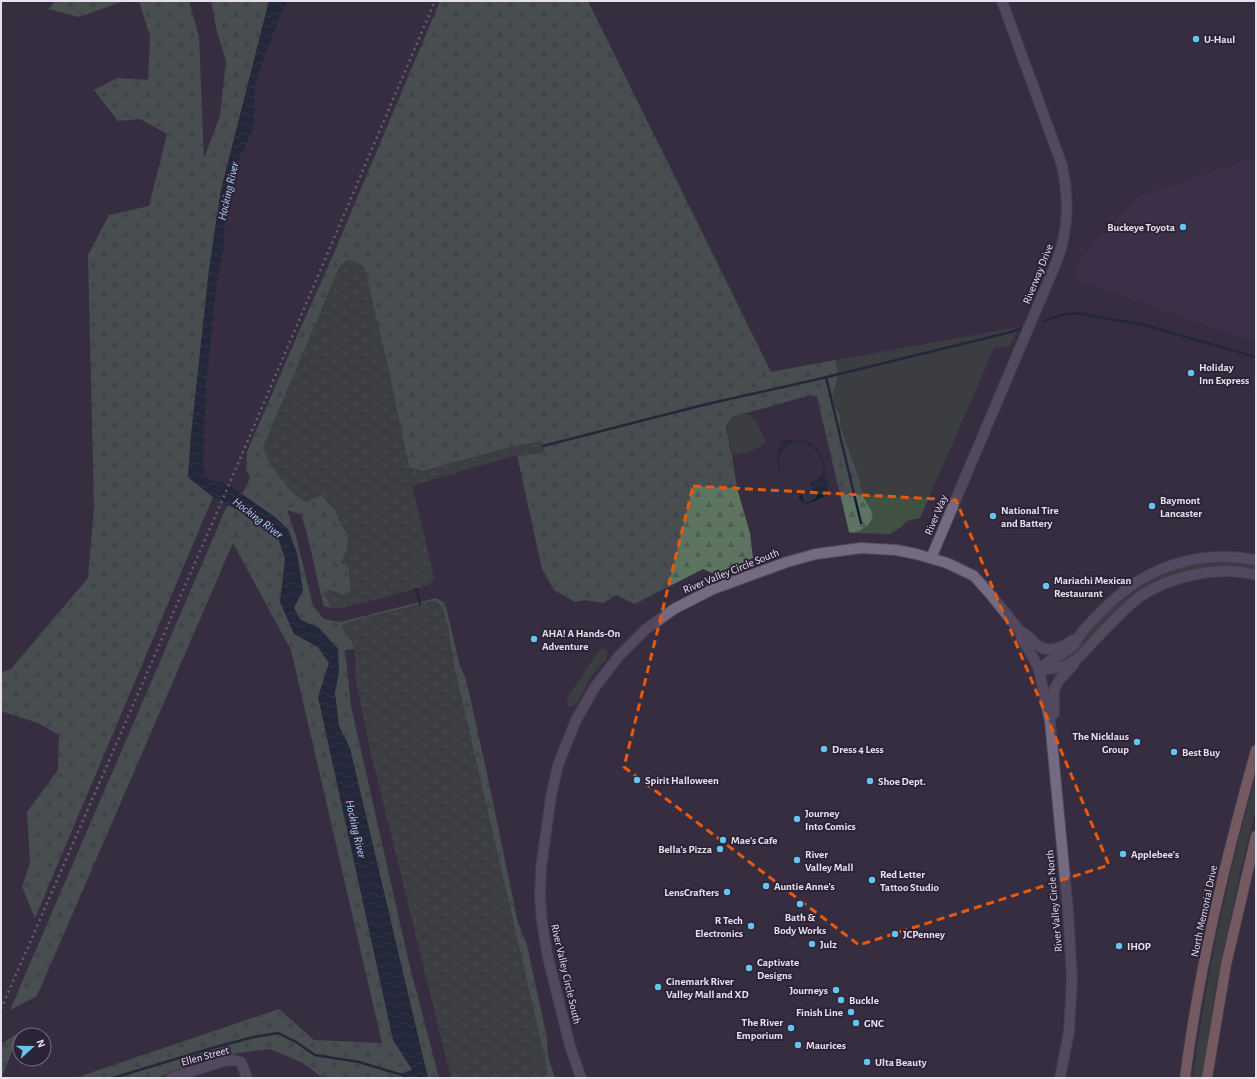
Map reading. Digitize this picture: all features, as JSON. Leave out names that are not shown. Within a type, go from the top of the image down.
[{"type":"main road","name":"North Memorial Drive","points":[[1185,1078],[1210,936],[1236,822],[1256,750]]},
{"type":"main road","points":[[1207,1078],[1227,959],[1256,836]]},
{"type":"street","name":"Riverway Drive","points":[[963,482],[1056,263],[1067,223],[1066,186],[1062,165],[1002,1]]},
{"type":"street","name":"River Way","points":[[930,558],[963,482]]},
{"type":"street","name":"River Valley Circle South","points":[[581,1078],[570,1046],[546,947],[542,922],[540,896],[541,869],[551,796],[558,765],[576,720],[595,687],[619,656],[646,629],[663,616],[693,598],[787,562],[816,554],[862,548],[896,550],[947,563],[974,576],[1020,631],[1022,639],[1039,670]]},
{"type":"street","points":[[1039,670],[1049,661],[1069,650],[1075,644],[1080,635],[1120,594],[1147,576],[1167,566],[1202,558],[1238,557],[1256,560]]},
{"type":"street","points":[[1039,670],[1065,666],[1079,657],[1139,598],[1167,582],[1188,576],[1212,572],[1234,572],[1256,575]]},
{"type":"street","name":"River Valley Circle South","points":[[1020,631],[1026,633],[1038,645],[1050,649],[1066,645],[1080,635]]},
{"type":"street","name":"River Valley Circle North","points":[[1050,721],[1054,713],[1054,690],[1060,678],[1079,657]]},
{"type":"street","name":"River Valley Circle North","points":[[1039,670],[1045,691],[1050,721],[1068,910],[1072,979],[1069,1032],[1060,1078]]},
{"type":"street","name":"Ellen Street","points":[[172,1078],[224,1061],[238,1060],[243,1065],[247,1078]]},
{"type":"highlighted area","points":[[693,486],[956,500],[1109,865],[859,945],[624,767]]},
{"type":"shaded area","name":"Buckeye Toyota","points":[[1256,157],[1256,343],[1073,279],[1081,258],[1137,197]]},
{"type":"green space","points":[[55,1],[124,1],[79,17],[48,9]]},
{"type":"green space","points":[[139,1],[189,1],[199,37],[204,158],[220,116],[226,61],[217,32],[211,1],[269,1],[221,190],[209,270],[188,477],[213,497],[35,918],[22,887],[30,863],[27,812],[58,770],[59,735],[38,723],[1,711],[1,673],[11,669],[88,578],[94,508],[88,255],[109,215],[149,206],[167,134],[140,119],[118,121],[94,90],[117,78],[148,80],[150,36]]},
{"type":"green space","points":[[440,1],[588,1],[771,372],[835,360],[837,379],[833,396],[835,407],[840,416],[840,426],[859,478],[863,496],[873,514],[872,519],[868,525],[859,531],[852,533],[849,532],[817,397],[811,395],[732,417],[726,427],[737,488],[750,533],[753,558],[719,576],[703,569],[635,604],[616,595],[603,603],[585,600],[575,602],[554,590],[542,569],[517,455],[543,453],[515,446],[423,471],[409,467],[385,354],[340,266],[263,448],[282,478],[294,493],[307,502],[322,495],[335,509],[338,518],[349,535],[348,556],[351,590],[346,596],[330,590],[325,592],[331,608],[324,606],[308,536],[301,514],[287,510],[296,536],[313,606],[324,619],[340,622],[436,598],[445,603],[460,666],[466,679],[518,923],[527,945],[547,1038],[548,1057],[555,1078],[540,1078],[547,1074],[547,1068],[453,662],[453,654],[435,627],[378,625],[354,649],[345,650],[351,706],[409,963],[439,1078],[322,1077],[301,1062],[270,1049],[217,1056],[156,1078],[75,1078],[279,1009],[314,1040],[382,1043],[291,650],[233,543],[37,996],[10,1010],[226,508],[244,491],[250,477],[246,470],[247,452],[331,260]]},
{"type":"green space","points":[[347,260],[357,261],[365,269],[409,467],[423,471],[515,446],[542,441],[544,449],[543,454],[517,455],[412,486],[434,578],[431,584],[387,597],[336,609],[331,608],[325,592],[330,590],[346,596],[351,590],[348,567],[341,563],[348,548],[349,535],[338,519],[335,509],[322,495],[307,502],[301,499],[287,486],[270,462],[263,447],[340,266]]},
{"type":"green space","points":[[1019,327],[1010,346],[994,348],[920,518],[907,521],[890,534],[852,533],[859,531],[871,512],[863,496],[859,478],[840,426],[840,416],[835,407],[833,391],[836,385],[837,369],[835,360]]},
{"type":"green space","points":[[743,414],[752,417],[755,420],[767,442],[751,451],[732,455],[728,432],[729,423],[732,418]]},
{"type":"green space","points":[[1224,561],[1256,565],[1256,570],[1212,567],[1182,572],[1154,582],[1122,606],[1067,661],[1065,657],[1094,627],[1123,600],[1139,588],[1156,578],[1175,570],[1199,563]]},
{"type":"green space","points":[[436,601],[443,608],[449,631],[453,663],[547,1068],[547,1074],[540,1078],[451,1078],[370,750],[355,676],[355,654],[351,641],[342,627],[342,625],[355,620]]},
{"type":"green space","points":[[605,648],[608,652],[606,659],[591,677],[577,703],[574,706],[568,707],[566,701],[569,695],[599,650]]},
{"type":"green space","points":[[1256,776],[1256,809],[1241,869],[1216,985],[1202,1078],[1193,1078],[1211,964],[1227,888]]},
{"type":"green space","points":[[12,1037],[12,1052],[1,1078],[1,1044]]},
{"type":"water","name":"Hocking River","points":[[269,1],[286,1],[286,6],[282,11],[260,69],[255,89],[252,132],[230,178],[225,203],[224,249],[217,280],[206,384],[203,464],[205,476],[213,481],[226,483],[275,517],[288,529],[297,553],[303,590],[294,608],[301,620],[318,627],[338,649],[339,671],[335,693],[339,726],[350,748],[428,1078],[405,1078],[399,1074],[412,1070],[393,1040],[318,697],[329,663],[318,647],[294,634],[280,602],[285,559],[278,538],[251,517],[213,497],[188,477],[209,270],[221,190]]},
{"type":"water","points":[[786,440],[804,441],[811,443],[818,449],[825,465],[825,477],[828,482],[827,496],[806,504],[803,503],[798,496],[800,489],[804,502],[809,502],[815,499],[817,496],[810,485],[811,481],[816,481],[823,472],[823,465],[820,457],[809,445],[801,442],[793,442],[786,447],[779,456],[780,470],[778,470],[777,460],[779,446]]},
{"type":"waterway","points":[[1044,321],[1061,315],[1076,313],[1144,325],[1256,357]]},
{"type":"waterway","points":[[543,446],[703,405],[823,378],[1011,332],[1025,327]]},
{"type":"waterway","points":[[826,377],[861,523]]},
{"type":"waterway","points":[[416,589],[420,604]]},
{"type":"waterway","points":[[113,1078],[212,1048],[254,1037],[278,1033],[296,1042],[315,1055],[359,1062],[402,1075]]},
{"type":"railway","points":[[1,1009],[234,473],[435,1]]},
{"type":"place","name":"U-Haul","points":[[1196,39]]},
{"type":"place","name":"Buckeye Toyota","points":[[1183,227]]},
{"type":"place","name":"Holiday Inn Express","points":[[1191,373]]},
{"type":"place","name":"Baymont Lancaster","points":[[1152,506]]},
{"type":"place","name":"National Tire and Battery","points":[[993,516]]},
{"type":"place","name":"Mariachi Mexican Restaurant","points":[[1046,586]]},
{"type":"place","name":"AHA! A Hands-On Adventure","points":[[534,639]]},
{"type":"place","name":"The Nicklaus Group","points":[[1137,742]]},
{"type":"place","name":"Dress 4 Less","points":[[824,749]]},
{"type":"place","name":"Best Buy","points":[[1174,752]]},
{"type":"place","name":"Spirit Halloween","points":[[637,780]]},
{"type":"place","name":"Shoe Dept.","points":[[870,781]]},
{"type":"place","name":"Journey Into Comics","points":[[797,819]]},
{"type":"place","name":"Mae's Cafe","points":[[723,840]]},
{"type":"place","name":"Bella's Pizza","points":[[720,849]]},
{"type":"place","name":"Applebee's","points":[[1123,854]]},
{"type":"place","name":"River Valley Mall","points":[[797,860]]},
{"type":"place","name":"Red Letter Tattoo Studio","points":[[872,880]]},
{"type":"place","name":"Auntie Anne's","points":[[766,886]]},
{"type":"place","name":"LensCrafters","points":[[727,892]]},
{"type":"place","name":"Bath & Body Works","points":[[800,904]]},
{"type":"place","name":"R Tech Electronics","points":[[751,926]]},
{"type":"place","name":"JCPenney","points":[[895,934]]},
{"type":"place","name":"Julz","points":[[812,944]]},
{"type":"place","name":"IHOP","points":[[1119,946]]},
{"type":"place","name":"Captivate Designs","points":[[749,968]]},
{"type":"place","name":"Cinemark River Valley Mall and XD","points":[[658,987]]},
{"type":"place","name":"Journeys","points":[[836,990]]},
{"type":"place","name":"Buckle","points":[[841,1000]]},
{"type":"place","name":"Finish Line","points":[[851,1012]]},
{"type":"place","name":"GNC","points":[[856,1023]]},
{"type":"place","name":"The River Emporium","points":[[791,1028]]},
{"type":"place","name":"Maurices","points":[[798,1045]]},
{"type":"place","name":"Ulta Beauty","points":[[867,1062]]}]
